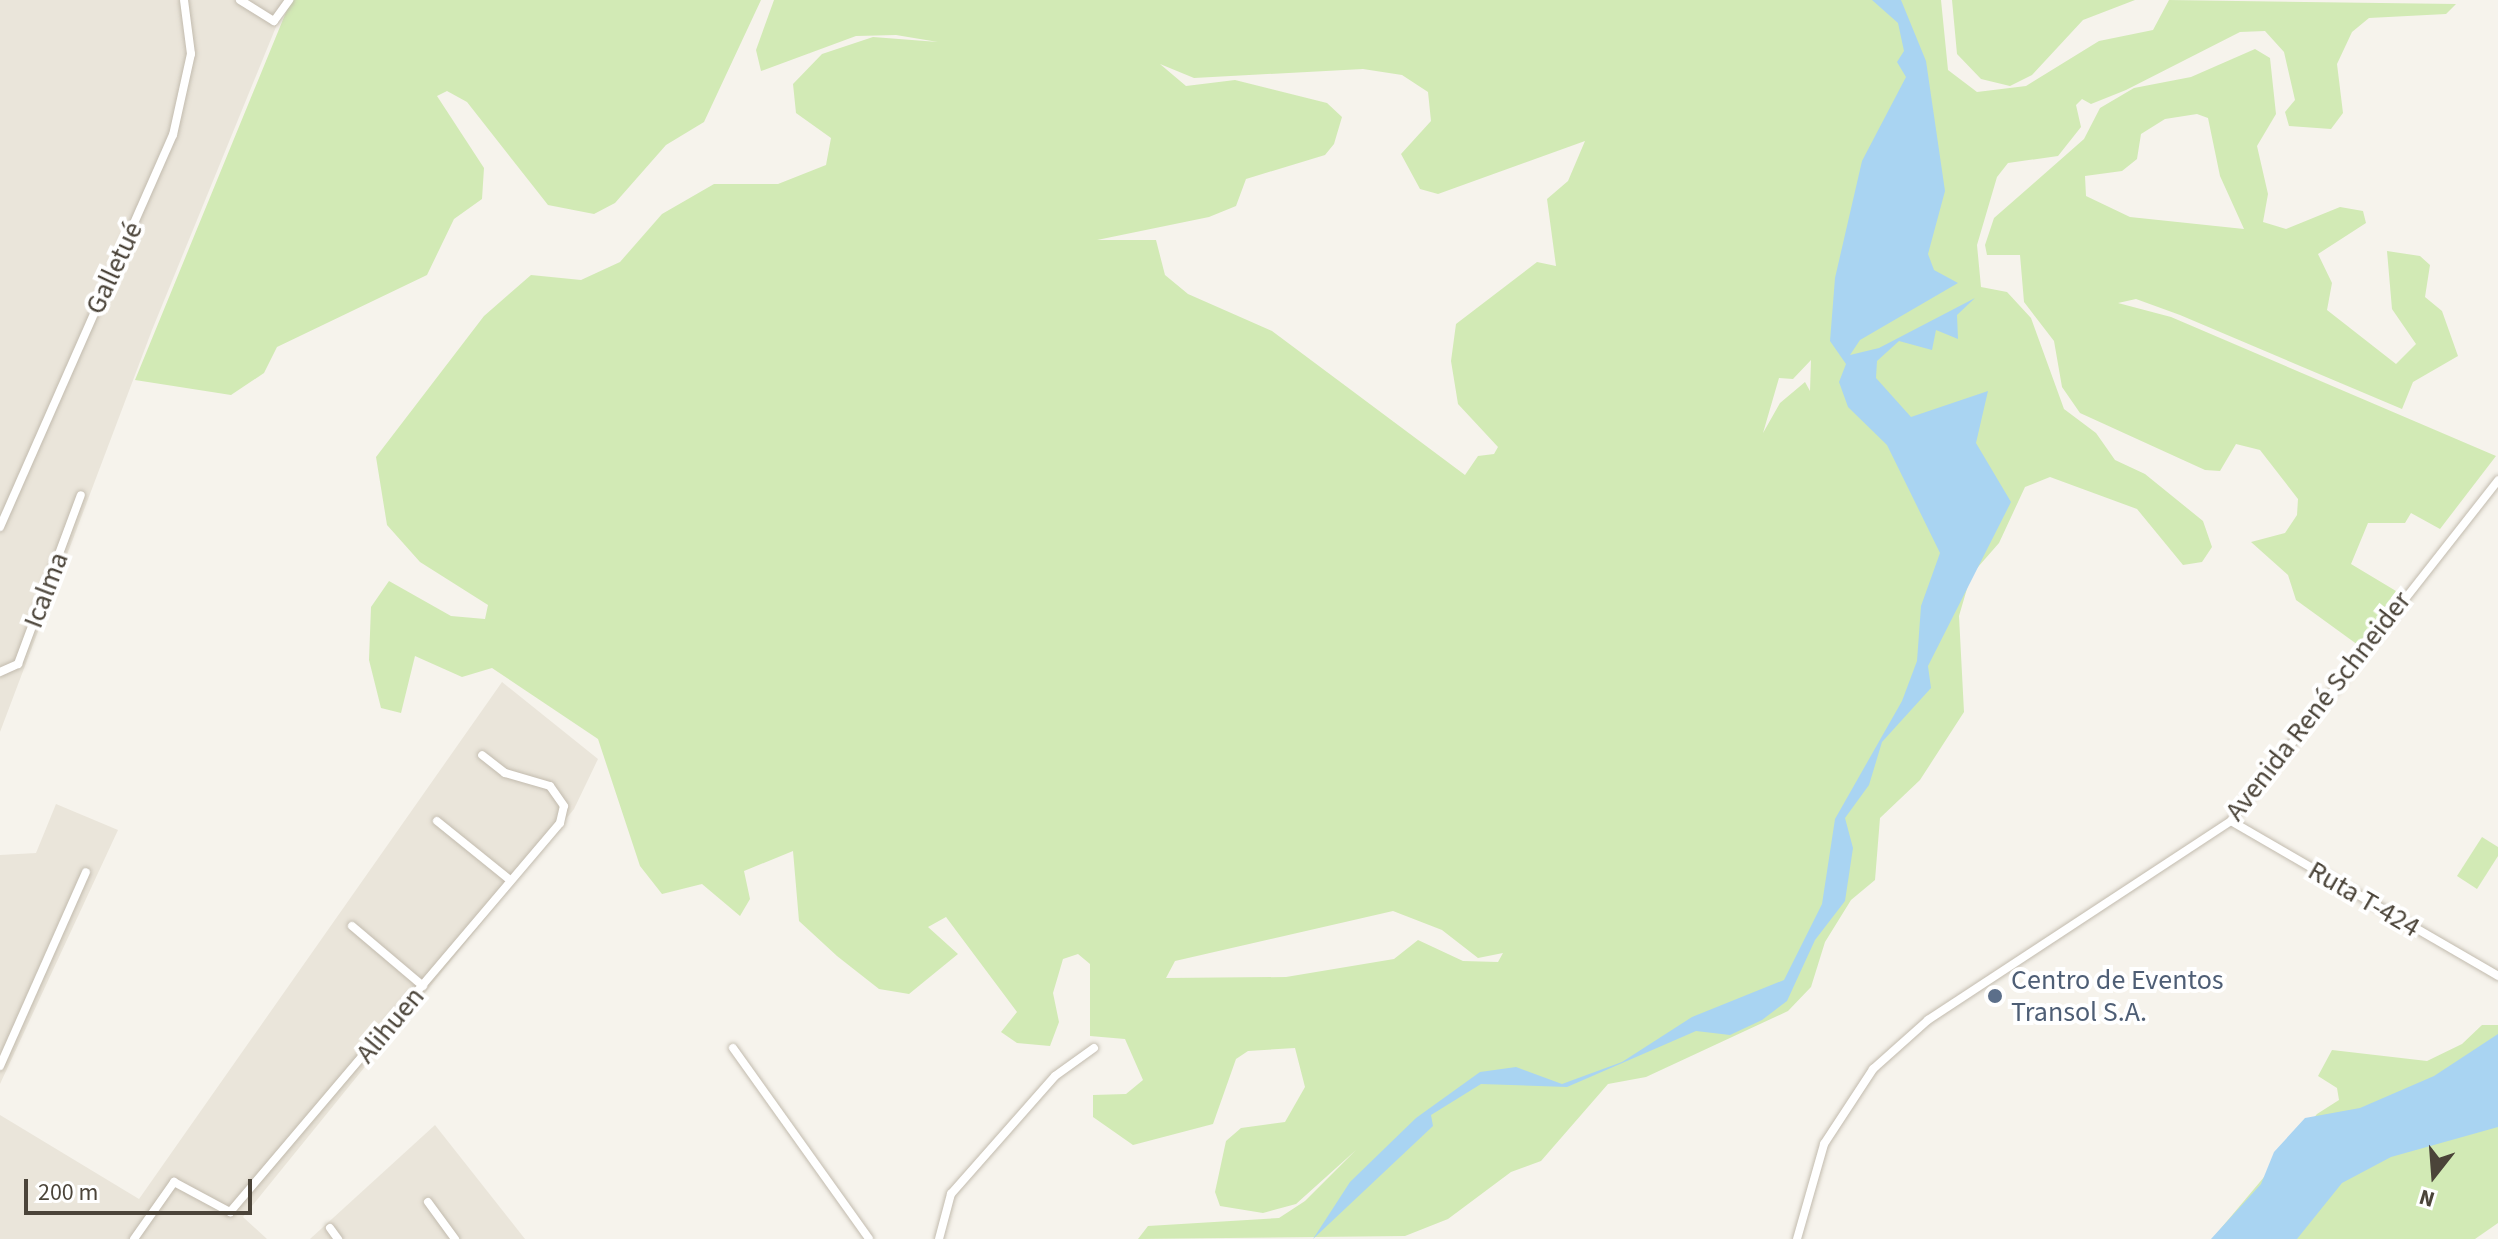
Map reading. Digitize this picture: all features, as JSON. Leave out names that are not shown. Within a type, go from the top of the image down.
[{"type":"street","name":"Galletué","points":[[0,527],[173,135],[191,54],[184,0]]},
{"type":"street","points":[[240,0],[274,21],[289,0]]},
{"type":"street","name":"Avenida René Schneider","points":[[1797,1239],[1824,1144],[1885,1055],[2231,821],[2498,480]]},
{"type":"street","name":"Icalma","points":[[0,672],[18,664],[81,495]]},
{"type":"street","name":"Alihuen","points":[[134,1239],[174,1182],[230,1212],[560,823],[564,806],[546,783],[505,773],[482,755]]},
{"type":"street","points":[[437,821],[510,880]]},
{"type":"street","name":"Ruta T-424","points":[[2231,821],[2498,976]]},
{"type":"street","points":[[0,1066],[86,872]]},
{"type":"street","points":[[352,926],[423,986]]},
{"type":"street","points":[[733,1048],[869,1239]]},
{"type":"street","points":[[939,1239],[951,1194],[1055,1076],[1094,1048]]},
{"type":"street","points":[[428,1202],[455,1239]]},
{"type":"street","points":[[330,1228],[338,1239]]},
{"type":"shaded area","points":[[0,0],[287,0],[152,330],[0,732]]},
{"type":"shaded area","points":[[502,682],[598,759],[574,809],[243,1217],[267,1239],[0,1239],[0,1115],[139,1199]]},
{"type":"shaded area","points":[[56,804],[118,830],[0,1084],[0,855],[36,853]]},
{"type":"shaded area","points":[[435,1125],[525,1239],[310,1239]]},
{"type":"green space","points":[[291,0],[761,0],[704,122],[666,145],[615,203],[594,214],[548,205],[467,102],[447,91],[437,96],[484,168],[482,199],[454,219],[427,275],[277,347],[264,373],[231,395],[135,380]]},
{"type":"green space","points":[[774,0],[1941,0],[1948,70],[1977,92],[2026,86],[2099,41],[2153,30],[2169,0],[2456,4],[2446,14],[2369,18],[2352,32],[2337,64],[2343,113],[2331,129],[2289,126],[2285,112],[2295,100],[2284,52],[2265,31],[2240,32],[2126,90],[2091,104],[2082,99],[2076,105],[2081,127],[2058,156],[2008,163],[1997,177],[1977,245],[1981,287],[2007,292],[2031,318],[2064,409],[2096,433],[2115,460],[2145,474],[2203,521],[2212,547],[2202,562],[2183,565],[2137,509],[2050,477],[2025,487],[1999,543],[1971,575],[1959,616],[1964,712],[1920,780],[1880,818],[1875,880],[1851,900],[1825,942],[1811,987],[1788,1011],[1646,1077],[1608,1084],[1541,1161],[1511,1172],[1448,1219],[1405,1236],[1138,1239],[1148,1226],[1279,1218],[1305,1201],[1356,1150],[1296,1204],[1263,1213],[1220,1206],[1215,1192],[1226,1141],[1241,1128],[1285,1122],[1305,1087],[1295,1048],[1248,1051],[1236,1059],[1213,1124],[1133,1145],[1093,1117],[1093,1095],[1126,1094],[1143,1080],[1125,1039],[1090,1036],[1090,964],[1078,954],[1063,959],[1053,993],[1059,1022],[1050,1046],[1017,1043],[1001,1032],[1017,1012],[946,917],[928,927],[958,954],[909,994],[879,989],[837,956],[799,921],[793,851],[744,871],[750,899],[740,916],[702,884],[662,894],[640,866],[598,739],[492,668],[462,677],[415,656],[401,713],[381,708],[369,660],[371,607],[389,581],[451,616],[485,619],[488,605],[420,562],[387,525],[376,457],[484,316],[531,275],[581,280],[620,262],[662,214],[714,184],[778,184],[826,165],[831,138],[796,113],[793,84],[822,54],[873,37],[938,42],[896,35],[856,36],[761,71],[756,50]],"holes":[[[1160,64],[1194,78],[1363,69],[1402,75],[1428,92],[1431,121],[1401,154],[1420,189],[1438,194],[1585,141],[1568,181],[1547,199],[1556,266],[1537,262],[1456,324],[1451,361],[1458,404],[1498,447],[1494,454],[1478,456],[1465,475],[1272,331],[1188,294],[1165,275],[1156,240],[1097,240],[1209,217],[1236,206],[1246,179],[1325,155],[1334,144],[1342,117],[1327,103],[1235,80],[1186,86]],[[1811,360],[1810,391],[1805,382],[1780,403],[1763,433],[1779,378],[1793,379]],[[1393,911],[1442,930],[1478,958],[1503,953],[1498,962],[1463,961],[1418,940],[1394,959],[1286,977],[1166,978],[1175,961]]]},
{"type":"green space","points":[[1952,0],[2135,0],[2083,20],[2032,75],[2010,86],[1981,79],[1957,54]]},
{"type":"green space","points":[[2255,49],[2270,58],[2276,114],[2257,146],[2268,194],[2263,222],[2286,229],[2340,207],[2363,211],[2366,223],[2318,254],[2332,283],[2327,310],[2396,364],[2416,344],[2392,309],[2387,251],[2420,256],[2430,265],[2425,297],[2442,311],[2458,356],[2413,382],[2402,409],[2180,315],[2136,299],[2118,303],[2171,317],[2496,456],[2440,529],[2411,513],[2405,523],[2368,523],[2351,564],[2396,591],[2358,645],[2296,600],[2288,575],[2251,542],[2285,533],[2297,515],[2298,499],[2260,450],[2236,444],[2220,471],[2205,470],[2080,413],[2062,387],[2054,341],[2024,302],[2020,255],[1987,255],[1985,245],[1994,218],[2084,139],[2100,108],[2134,88],[2191,77]],"holes":[[[2197,114],[2208,118],[2220,176],[2244,229],[2130,217],[2086,196],[2085,176],[2122,171],[2137,159],[2141,134],[2165,119]]]},
{"type":"green space","points":[[2482,837],[2498,847],[2498,856],[2477,889],[2457,876]]},
{"type":"green space","points":[[2482,1025],[2498,1025],[2498,1223],[2475,1239],[2212,1239],[2317,1114],[2339,1100],[2337,1088],[2318,1076],[2332,1050],[2427,1061],[2462,1044]]},
{"type":"water","points":[[1872,0],[1901,0],[1926,61],[1945,191],[1928,254],[1934,270],[1958,283],[1860,340],[1850,355],[1879,348],[1975,298],[1957,315],[1958,339],[1936,330],[1932,350],[1899,341],[1877,361],[1876,378],[1911,417],[1988,391],[1976,443],[2011,502],[1928,666],[1931,688],[1882,742],[1869,785],[1845,818],[1853,848],[1845,901],[1815,940],[1787,1001],[1762,1020],[1730,1035],[1696,1031],[1567,1087],[1481,1084],[1431,1115],[1433,1126],[1313,1239],[1350,1182],[1416,1118],[1480,1072],[1516,1067],[1562,1084],[1622,1062],[1692,1017],[1784,980],[1822,904],[1835,819],[1902,701],[1917,661],[1921,606],[1940,553],[1887,445],[1848,407],[1839,382],[1846,364],[1830,341],[1835,278],[1862,161],[1906,77],[1897,62],[1904,51],[1898,23]]},
{"type":"water","points":[[2498,1034],[2498,1127],[2391,1157],[2342,1183],[2297,1239],[2211,1239],[2261,1184],[2274,1152],[2305,1118],[2360,1108],[2434,1076]]},
{"type":"place","name":"Centro de Eventos Transol S.A.","points":[[1995,996]]}]
